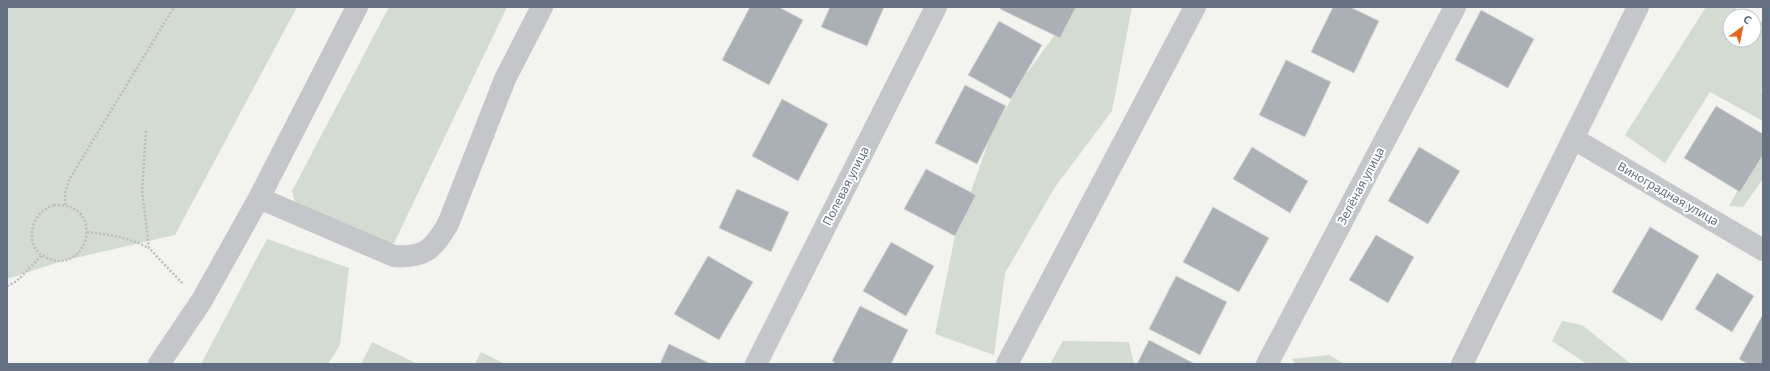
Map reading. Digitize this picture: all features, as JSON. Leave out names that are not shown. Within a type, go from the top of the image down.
[{"type":"street","points":[[159,364],[202,300],[258,198],[357,7]]},
{"type":"street","points":[[258,198],[394,256],[411,257],[425,252],[438,240],[448,224],[505,79],[542,7]]},
{"type":"street","name":"Полевая улица","points":[[756,364],[936,7]]},
{"type":"street","points":[[1007,364],[1195,7]]},
{"type":"street","name":"Зелёная улица","points":[[1267,364],[1455,7]]},
{"type":"street","points":[[1462,364],[1638,7]]},
{"type":"street","name":"Виноградная улица","points":[[1574,139],[1763,250]]},
{"type":"path","points":[[64,205],[69,180],[174,7]]},
{"type":"path","points":[[146,131],[142,191],[149,248]]},
{"type":"path","points":[[54,205],[64,205],[74,208],[82,216],[86,223],[87,232],[86,242],[80,252],[74,257],[62,262],[41,256],[35,247],[32,237],[37,217],[44,210],[54,205]]},
{"type":"path","points":[[87,232],[117,235],[149,248],[175,277],[202,300]]},
{"type":"path","points":[[7,286],[17,281],[41,256]]},
{"type":"shaded area","points":[[7,7],[297,7],[175,235],[62,261],[7,279]]},
{"type":"shaded area","points":[[389,7],[507,7],[394,243],[349,245],[298,215],[292,191]]},
{"type":"shaded area","points":[[1075,7],[1132,7],[1112,111],[1055,187],[1005,273],[994,355],[935,334],[955,236],[991,135],[1024,77]]},
{"type":"shaded area","points":[[1706,7],[1735,8],[1722,8],[1722,48],[1762,48],[1763,23],[1763,81],[1761,92],[1763,94],[1763,121],[1710,92],[1665,163],[1625,135]]},
{"type":"shaded area","points":[[1763,144],[1763,179],[1743,207],[1729,206]]},
{"type":"shaded area","points":[[267,239],[349,268],[340,345],[328,364],[201,364]]},
{"type":"shaded area","points":[[1562,321],[1582,325],[1631,364],[1587,364],[1552,341]]},
{"type":"shaded area","points":[[1063,341],[1129,342],[1134,364],[1050,364]]},
{"type":"shaded area","points":[[372,342],[418,364],[361,364]]},
{"type":"shaded area","points":[[481,352],[505,364],[475,364]]},
{"type":"shaded area","points":[[1329,355],[1345,364],[1296,364],[1292,359]]},
{"type":"building","points":[[750,7],[779,7],[803,20],[769,85],[722,60]]},
{"type":"building","points":[[830,7],[884,7],[867,46],[821,27]]},
{"type":"building","points":[[1001,7],[1076,7],[1060,38],[1000,9]]},
{"type":"building","points":[[1333,7],[1350,7],[1379,21],[1354,73],[1311,52]]},
{"type":"building","points":[[1481,10],[1534,39],[1508,88],[1455,60]]},
{"type":"building","points":[[999,21],[1042,45],[1011,99],[968,75]]},
{"type":"building","points":[[1286,60],[1331,82],[1305,137],[1259,115]]},
{"type":"building","points":[[965,85],[1006,106],[977,164],[935,143]]},
{"type":"building","points":[[782,99],[828,124],[798,181],[752,156]]},
{"type":"building","points":[[1716,106],[1763,134],[1763,155],[1740,192],[1684,158]]},
{"type":"building","points":[[1252,147],[1308,181],[1290,213],[1233,179]]},
{"type":"building","points":[[1419,147],[1460,171],[1428,224],[1388,201]]},
{"type":"building","points":[[926,169],[976,195],[955,236],[904,209]]},
{"type":"building","points":[[737,189],[789,212],[771,252],[719,228]]},
{"type":"building","points":[[1213,207],[1269,238],[1239,292],[1183,262]]},
{"type":"building","points":[[1650,227],[1699,256],[1662,321],[1612,292]]},
{"type":"building","points":[[1376,235],[1414,257],[1388,303],[1349,280]]},
{"type":"building","points":[[891,242],[934,266],[906,316],[863,291]]},
{"type":"building","points":[[708,256],[753,282],[719,340],[674,314]]},
{"type":"building","points":[[1717,273],[1754,296],[1732,332],[1695,309]]},
{"type":"building","points":[[1176,276],[1227,302],[1200,355],[1149,329]]},
{"type":"building","points":[[860,306],[908,330],[891,364],[837,364],[832,361]]},
{"type":"building","points":[[1763,314],[1763,364],[1748,364],[1739,359]]},
{"type":"building","points":[[1149,340],[1195,364],[1137,364]]},
{"type":"building","points":[[669,344],[709,363],[709,364],[660,364]]}]
